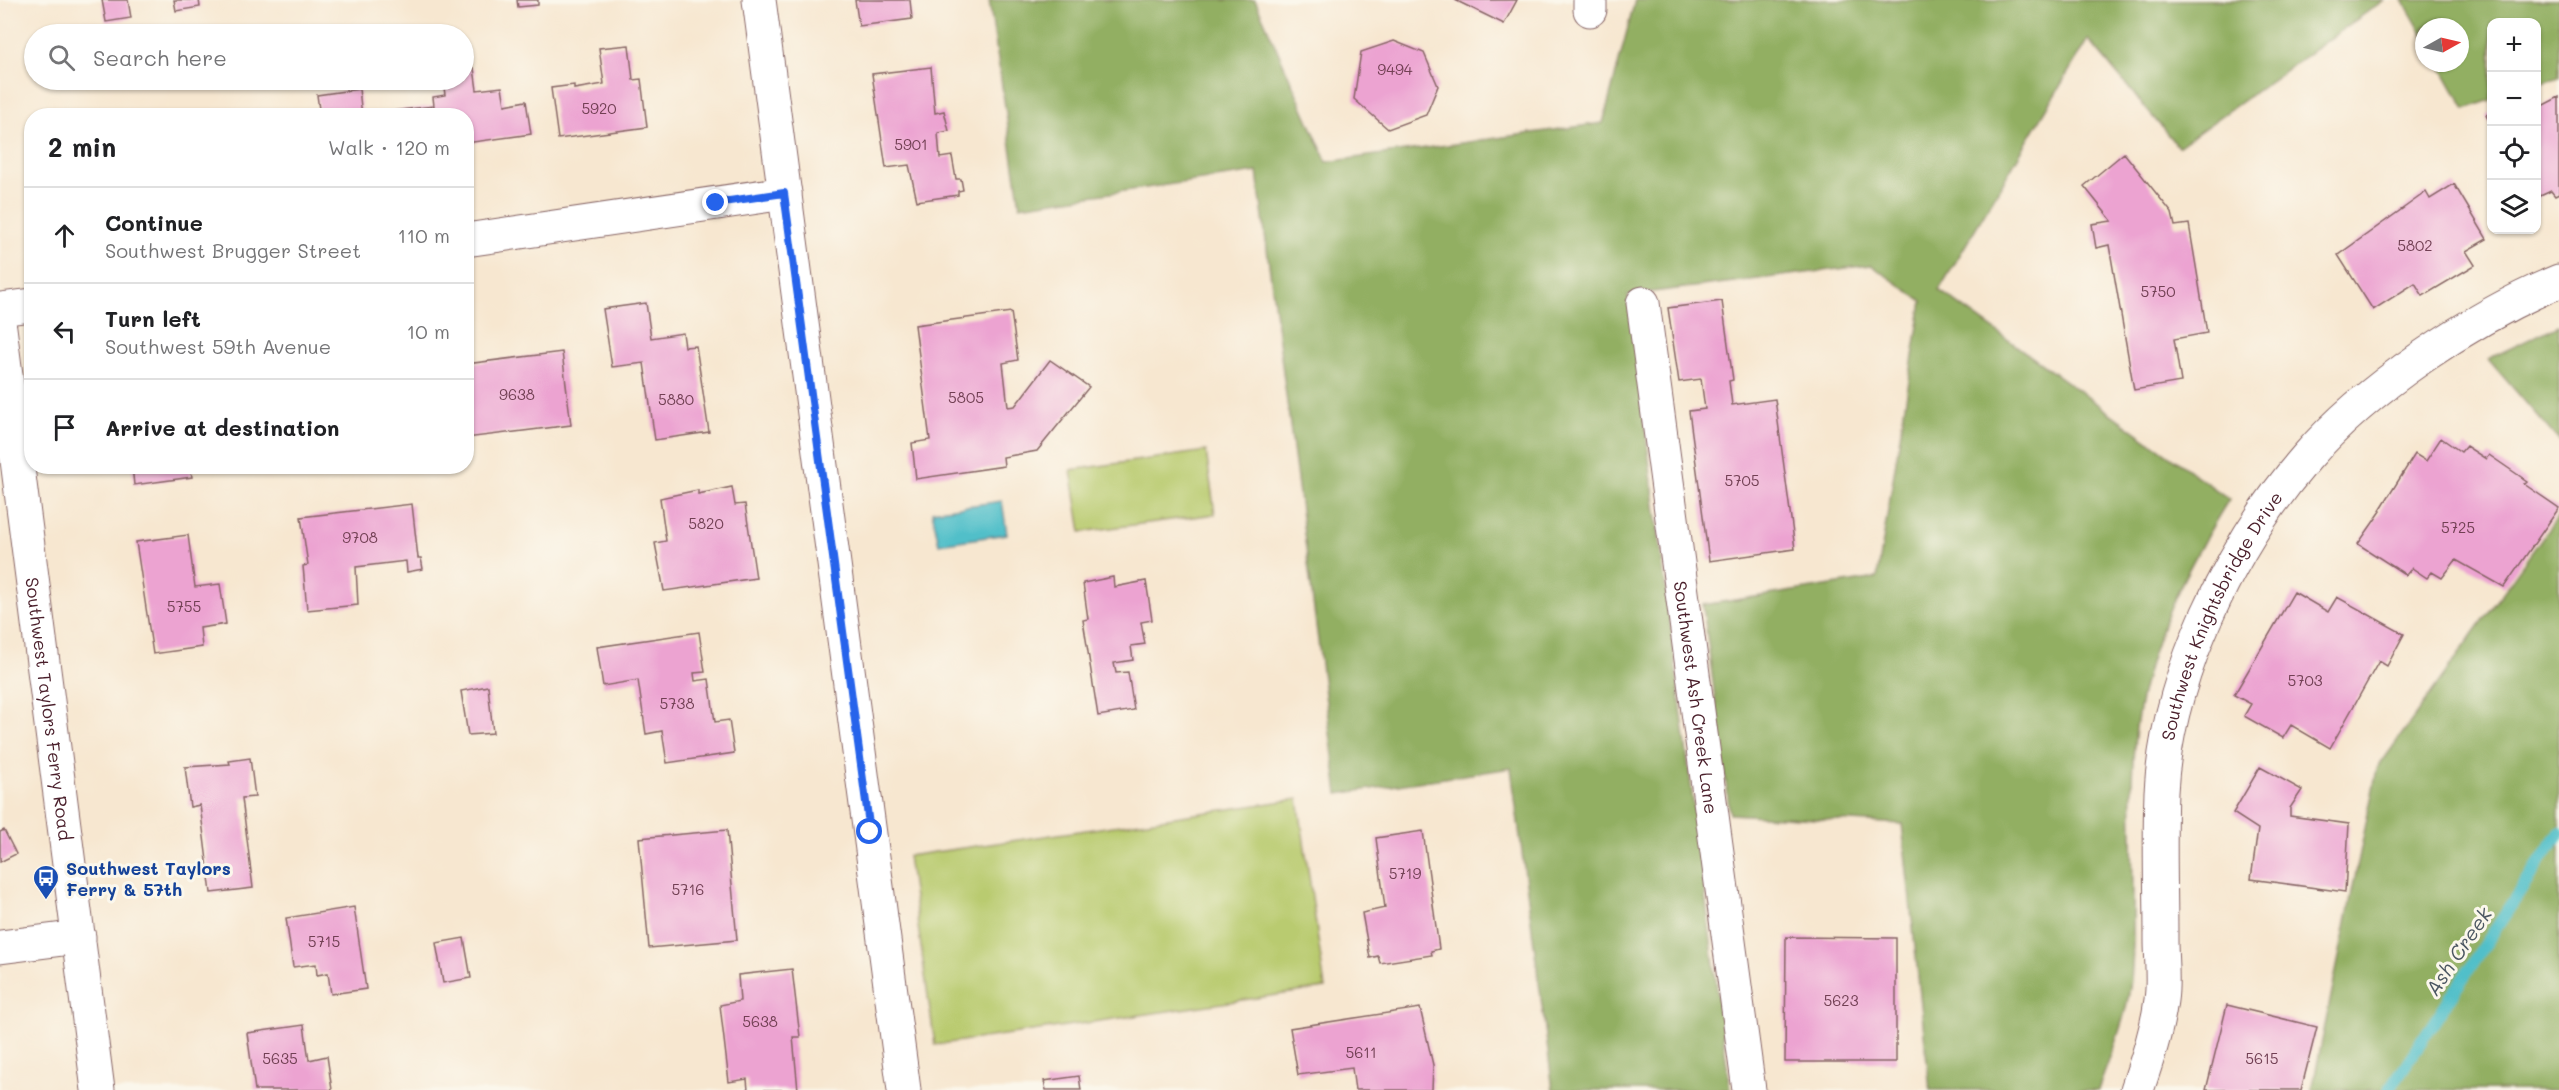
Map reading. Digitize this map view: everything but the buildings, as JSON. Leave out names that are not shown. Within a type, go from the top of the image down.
[{"type":"street","points":[[759,0],[904,1090]]},
{"type":"street","points":[[474,239],[784,193]]},
{"type":"street","name":"Southwest Knightsbridge Drive","points":[[2137,1090],[2153,1042],[2162,997],[2161,790],[2170,733],[2185,666],[2217,593],[2261,519],[2306,458],[2359,405],[2436,348],[2534,291],[2559,281]]},
{"type":"street","name":"Southwest Ash Creek Lane","points":[[1643,303],[1749,1090]]},
{"type":"street","points":[[0,309],[24,305]]},
{"type":"street","name":"Southwest Taylors Ferry Road","points":[[0,328],[98,1090]]},
{"type":"street","points":[[0,947],[79,938]]},
{"type":"green space","points":[[989,0],[1255,0],[1327,162],[1603,123],[1635,0],[2384,0],[2178,147],[2088,39],[1939,290],[2229,499],[2197,553],[2170,608],[2149,666],[2141,697],[2133,758],[2131,984],[2119,1030],[2098,1090],[1930,1090],[1902,824],[1730,814],[1703,605],[1877,578],[1922,301],[1871,265],[1628,295],[1730,1090],[1553,1090],[1511,768],[1338,794],[1257,172],[1020,206]]},
{"type":"green space","points":[[2403,0],[2559,0],[2559,77],[2541,84],[2541,18],[2487,18],[2487,101],[2465,109],[2444,72],[2469,72],[2469,18],[2415,18],[2415,21]]},
{"type":"green space","points":[[2559,325],[2559,441],[2488,359]]},
{"type":"green space","points":[[1206,451],[1215,514],[1081,532],[1071,470]]},
{"type":"green space","points":[[2559,514],[2559,1090],[2312,1090],[2377,769]]},
{"type":"green space","points":[[1298,799],[1325,988],[935,1045],[908,856]]},
{"type":"water","points":[[1002,501],[1007,534],[939,544],[932,511]]},
{"type":"waterway","name":"Ash Creek","points":[[2389,1090],[2559,833]]},
{"type":"place","name":"Southwest Taylors Ferry & 57th","points":[[46,901]]},
{"type":"route","points":[[716,203],[784,193],[870,832]]}]
